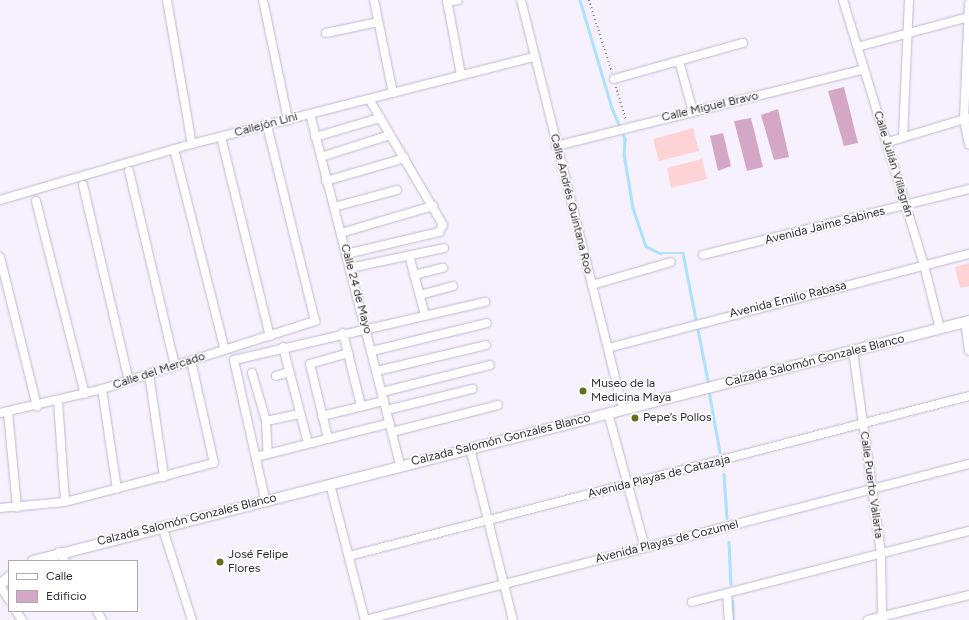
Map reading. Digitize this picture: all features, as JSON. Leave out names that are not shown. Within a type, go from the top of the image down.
[{"type":"street","points":[[167,0],[192,144]]},
{"type":"street","points":[[263,0],[288,120]]},
{"type":"street","points":[[374,0],[393,93]]},
{"type":"street","points":[[458,0],[447,1],[461,75]]},
{"type":"street","name":"Calle Andrés Quintana Roo","points":[[521,0],[622,409]]},
{"type":"street","name":"Calle Julián Villagrán","points":[[843,0],[888,142],[924,265],[940,329]]},
{"type":"street","points":[[903,137],[909,0]]},
{"type":"street","points":[[969,4],[967,119],[969,145]]},
{"type":"street","points":[[857,47],[969,17]]},
{"type":"street","points":[[326,33],[378,22]]},
{"type":"street","points":[[614,79],[743,43]]},
{"type":"street","name":"Callejón Lini","points":[[0,200],[192,144],[534,57]]},
{"type":"street","points":[[679,61],[693,112]]},
{"type":"street","name":"Calle Miguel Bravo","points":[[556,146],[628,126],[693,112],[864,69]]},
{"type":"street","points":[[346,254],[442,229],[433,206],[369,99]]},
{"type":"street","name":"Calle 24 de Mayo","points":[[310,114],[400,465]]},
{"type":"street","points":[[315,137],[380,118]]},
{"type":"street","points":[[888,142],[967,119]]},
{"type":"street","name":"Calle del Mercado","points":[[4,413],[102,389],[315,321],[267,126]]},
{"type":"street","points":[[321,157],[390,135]]},
{"type":"street","points":[[221,137],[270,336]]},
{"type":"street","points":[[174,149],[225,350]]},
{"type":"street","points":[[326,181],[404,158]]},
{"type":"street","points":[[129,171],[175,366]]},
{"type":"street","points":[[83,185],[129,381]]},
{"type":"street","name":"Avenida Jaime Sabines","points":[[703,255],[906,206],[969,189]]},
{"type":"street","points":[[334,207],[397,190]]},
{"type":"street","points":[[36,200],[85,394]]},
{"type":"street","points":[[341,234],[433,206]]},
{"type":"street","points":[[350,268],[444,248]]},
{"type":"street","name":"Avenida Emilio Rabasa","points":[[608,348],[969,254]]},
{"type":"street","points":[[409,255],[425,315]]},
{"type":"street","points":[[0,257],[3,279],[37,406]]},
{"type":"street","points":[[592,285],[671,262]]},
{"type":"street","points":[[414,275],[443,268]]},
{"type":"street","points":[[420,295],[453,286]]},
{"type":"street","points":[[266,500],[234,360],[343,333],[485,302]]},
{"type":"street","points":[[967,322],[969,351]]},
{"type":"street","name":"Calzada Salomón Gonzales Blanco","points":[[36,560],[59,552],[967,322]]},
{"type":"street","points":[[372,351],[487,323]]},
{"type":"street","points":[[343,333],[361,406]]},
{"type":"street","points":[[377,371],[486,345]]},
{"type":"street","points":[[283,347],[308,443]]},
{"type":"street","name":"Calle Puerto Vallarta","points":[[853,351],[873,488],[880,553],[882,618]]},
{"type":"street","points":[[328,438],[310,364],[348,354]]},
{"type":"street","points":[[0,508],[17,508],[65,502],[214,463],[191,361]]},
{"type":"street","points":[[382,392],[490,365]]},
{"type":"street","points":[[276,376],[290,372]]},
{"type":"street","points":[[252,373],[266,421],[268,454]]},
{"type":"street","points":[[149,374],[164,477]]},
{"type":"street","points":[[102,389],[117,489]]},
{"type":"street","points":[[387,410],[472,389]]},
{"type":"street","name":"Avenida Playas de Catazaja","points":[[349,556],[969,396]]},
{"type":"street","points":[[58,401],[65,502]]},
{"type":"street","points":[[322,416],[384,401]]},
{"type":"street","points":[[392,432],[498,405]]},
{"type":"street","points":[[4,413],[17,508]]},
{"type":"street","points":[[608,413],[645,547]]},
{"type":"street","points":[[266,421],[300,414]]},
{"type":"street","points":[[256,457],[390,423]]},
{"type":"street","points":[[470,448],[513,620]]},
{"type":"street","name":"Avenida Playas de Cozumel","points":[[365,620],[503,583],[969,464]]},
{"type":"street","points":[[330,484],[365,620]]},
{"type":"street","points":[[162,526],[192,620]]},
{"type":"street","points":[[692,602],[732,593],[880,553],[969,531]]},
{"type":"street","points":[[59,552],[64,560]]},
{"type":"street","points":[[8,578],[0,586],[8,598]]},
{"type":"street","points":[[729,620],[732,593]]},
{"type":"street","points":[[868,620],[882,618],[969,595]]},
{"type":"path","points":[[589,0],[628,126]]},
{"type":"shaded area","points":[[693,128],[699,151],[659,161],[653,139]]},
{"type":"shaded area","points":[[702,159],[707,179],[671,188],[667,168]]},
{"type":"shaded area","points":[[969,263],[969,286],[960,288],[955,267]]},
{"type":"building","points":[[844,87],[858,143],[844,146],[828,91]]},
{"type":"building","points":[[778,109],[789,157],[774,160],[761,115]]},
{"type":"building","points":[[751,118],[763,167],[747,171],[734,121]]},
{"type":"building","points":[[723,133],[731,166],[718,171],[710,136]]},
{"type":"waterway","points":[[580,0],[612,108],[625,139],[624,154],[633,208],[646,246],[660,253],[683,253],[709,386]]},
{"type":"waterway","points":[[709,391],[720,452]]},
{"type":"waterway","points":[[724,474],[727,518]]},
{"type":"waterway","points":[[729,542],[731,584]]},
{"type":"waterway","points":[[733,601],[733,620]]},
{"type":"place","name":"Museo de la Medicina Maya","points":[[583,391]]},
{"type":"place","name":"Pepe’s Pollos","points":[[635,418]]},
{"type":"place","name":"José Felipe Flores","points":[[220,562]]}]
